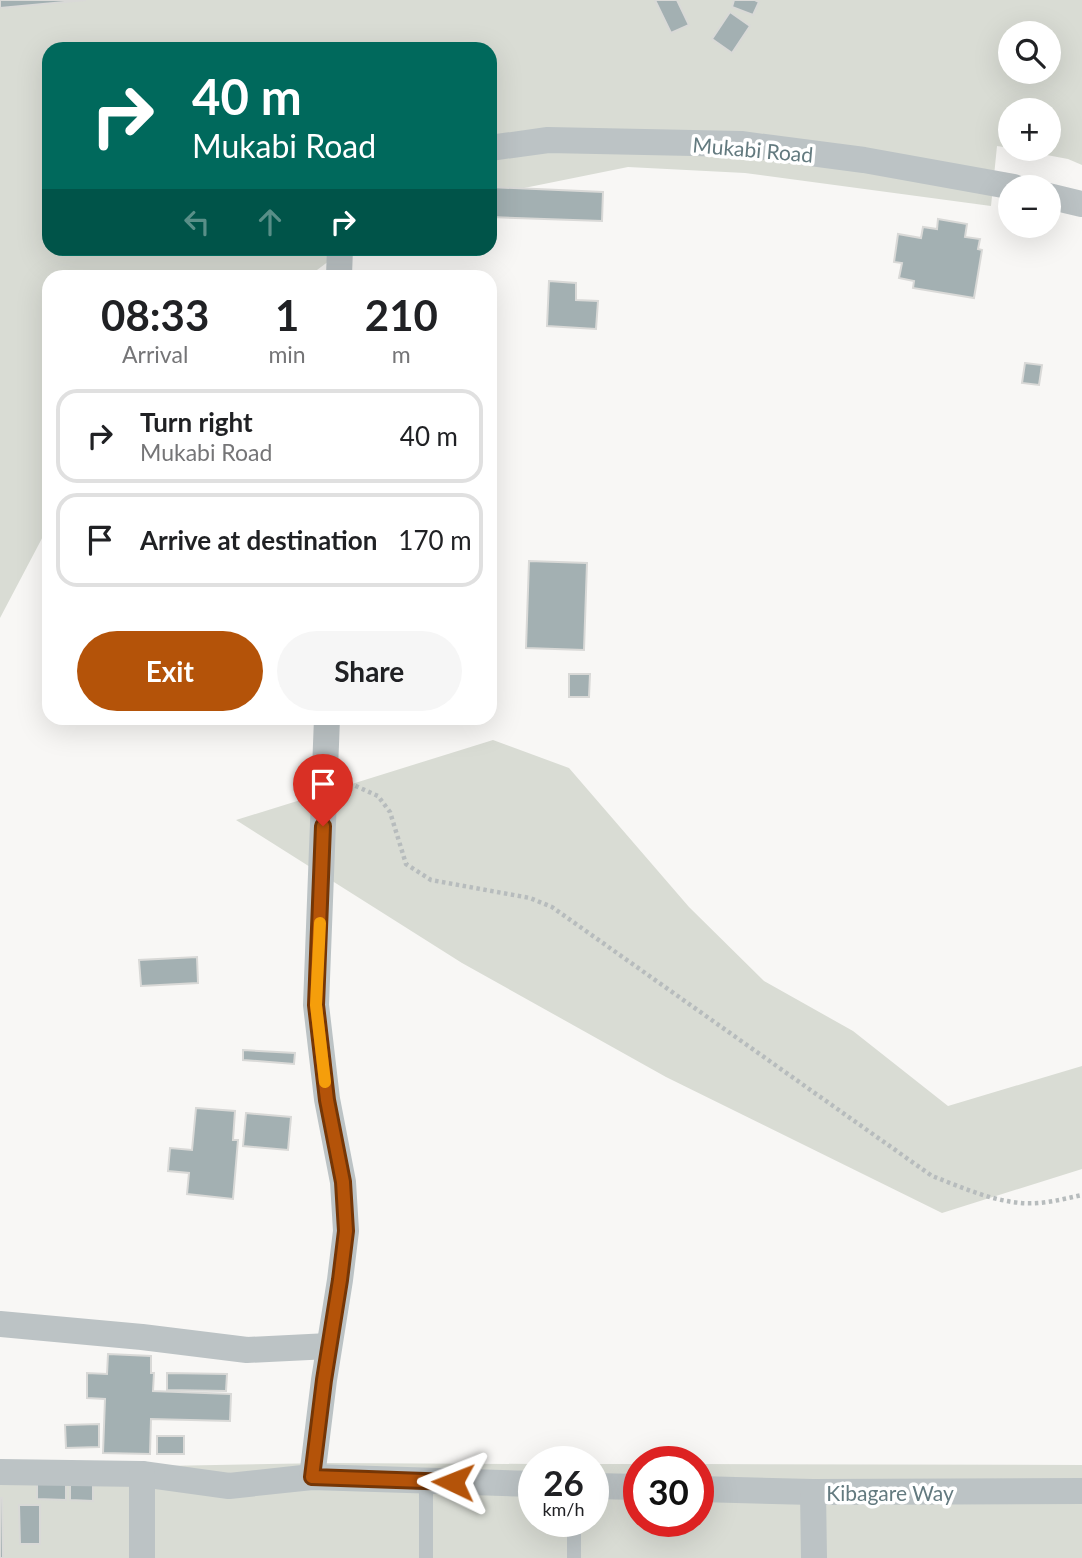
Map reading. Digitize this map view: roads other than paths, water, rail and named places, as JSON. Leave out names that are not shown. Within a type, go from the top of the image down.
[{"type":"street","name":"Mukabi Road","points":[[497,147],[548,140],[741,144],[864,160],[998,184]]},
{"type":"street","points":[[1061,199],[1082,204]]},
{"type":"street","points":[[312,1477],[346,1231],[343,1182],[327,1100],[316,1005],[327,725]]},
{"type":"street","points":[[0,1324],[247,1350],[329,1346]]},
{"type":"street","points":[[0,1472],[142,1474],[229,1486],[312,1477],[518,1484]]},
{"type":"street","points":[[142,1474],[142,1558]]},
{"type":"street","name":"Kibagare Way","points":[[714,1489],[813,1492],[1082,1491]]},
{"type":"street","points":[[813,1492],[814,1558]]},
{"type":"lane","points":[[426,1481],[426,1558]]},
{"type":"lane","points":[[574,1537],[574,1558]]}]
